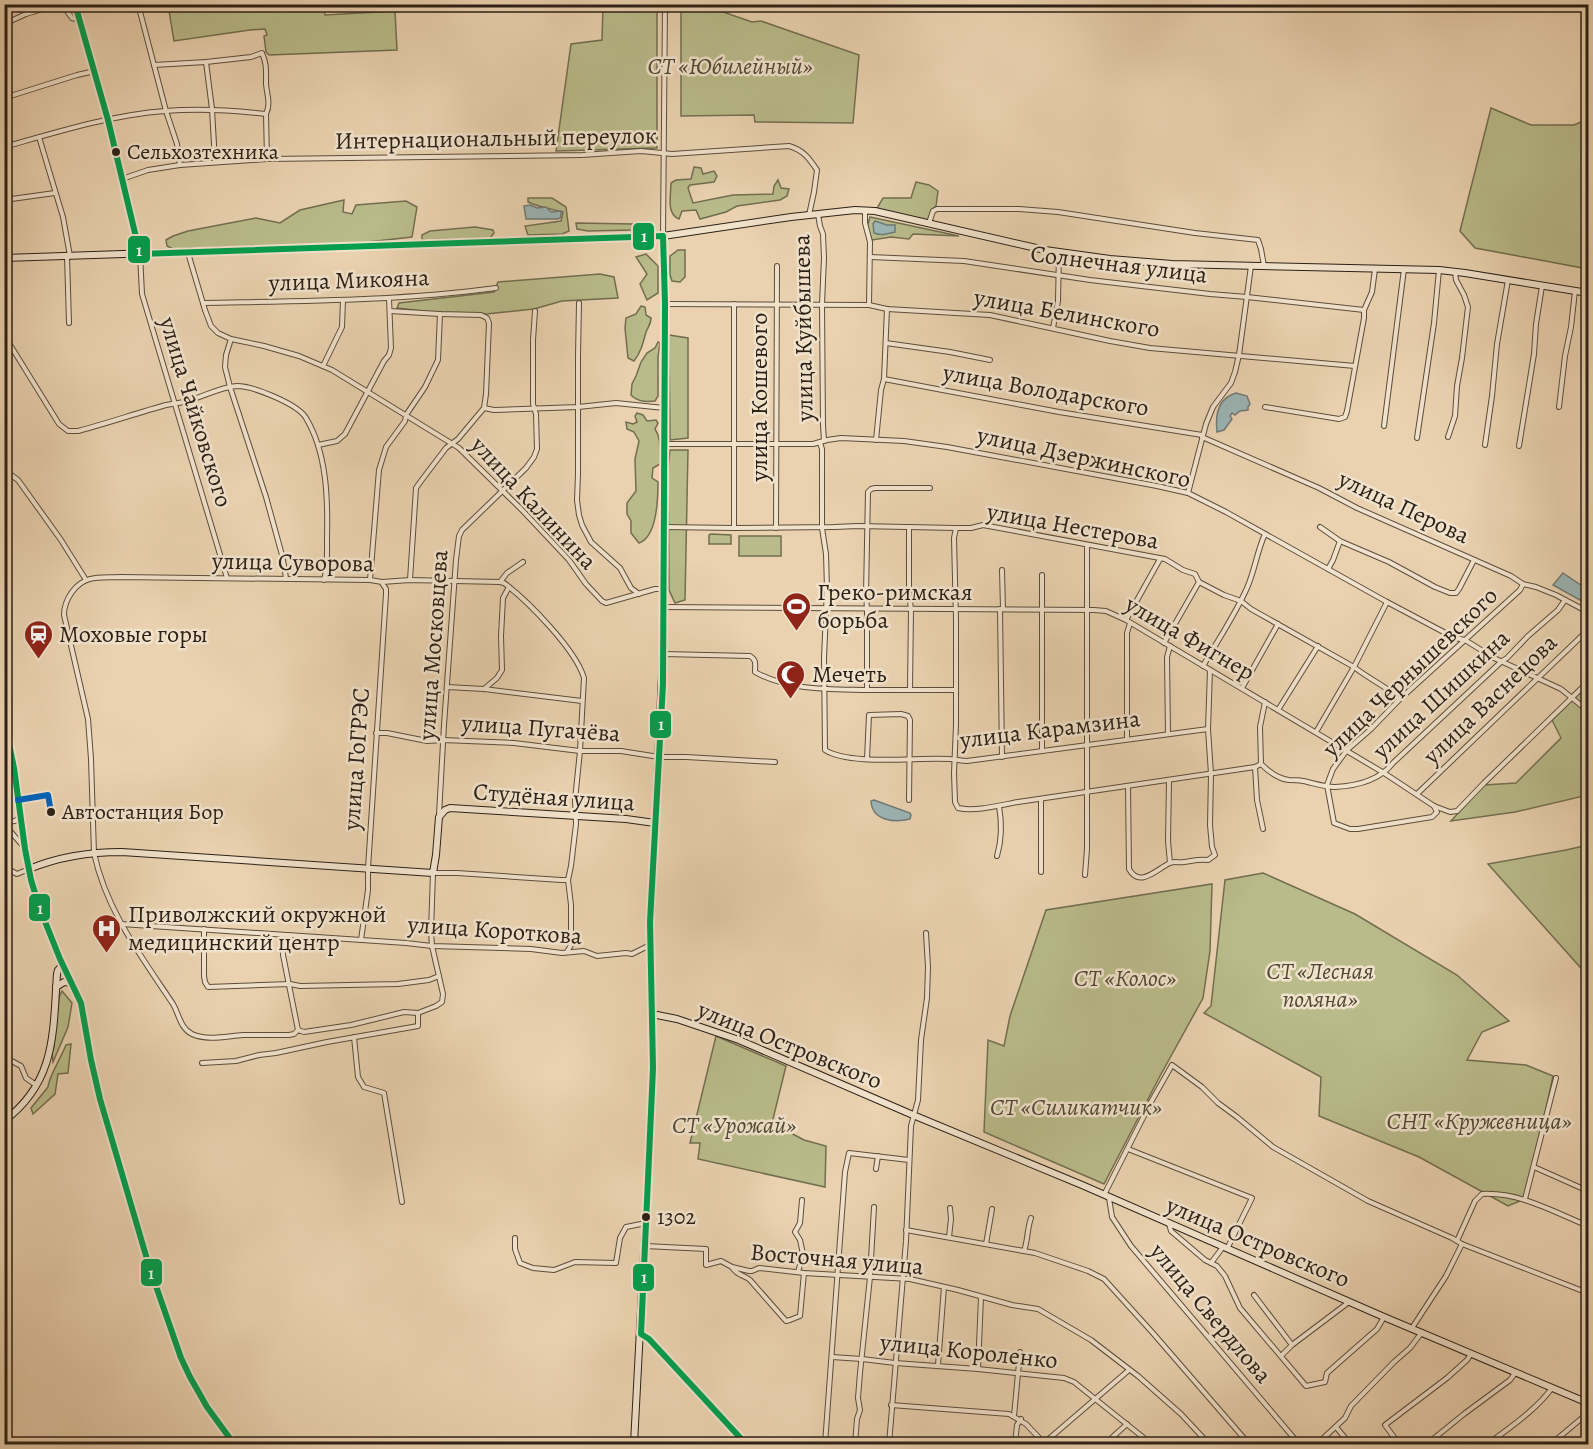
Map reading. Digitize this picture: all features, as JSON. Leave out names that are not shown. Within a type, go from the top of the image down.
[{"type":"main road","points":[[75,4],[108,120],[140,254]]},
{"type":"main road","points":[[4,258],[663,236],[809,215],[865,210],[1014,244],[1110,259],[1264,267],[1439,270],[1588,293]]},
{"type":"main road","points":[[634,1444],[653,1078],[650,945],[664,588],[663,236]]},
{"type":"main road","points":[[4,717],[29,869],[40,909],[81,1003],[100,1100],[146,1255],[165,1314],[193,1384],[234,1444]]},
{"type":"main road","points":[[439,817],[441,812],[450,808]]},
{"type":"main road","name":"Студёная улица","points":[[450,808],[575,815],[655,823]]},
{"type":"main road","name":"улица Московцева","points":[[433,873],[439,817]]},
{"type":"main road","points":[[29,869],[52,861],[94,853],[122,852],[433,873]]},
{"type":"main road","points":[[7,1119],[23,1105],[37,1085],[51,1049],[57,974],[63,965]]},
{"type":"main road","points":[[56,987],[64,982],[72,983]]},
{"type":"main road","name":"улица Островского","points":[[652,1014],[702,1027],[739,1040],[1588,1403]]},
{"type":"main road","points":[[641,1334],[656,1346],[746,1444]]},
{"type":"street","points":[[4,24],[46,8],[50,4]]},
{"type":"street","points":[[59,4],[72,18],[80,20]]},
{"type":"street","points":[[138,4],[177,144],[180,165]]},
{"type":"street","points":[[663,236],[665,4]]},
{"type":"street","points":[[154,65],[206,62],[251,57],[262,53],[266,64],[269,102],[266,114],[267,159]]},
{"type":"street","points":[[206,62],[215,162]]},
{"type":"street","points":[[4,98],[95,71]]},
{"type":"street","points":[[4,147],[108,120],[166,111],[212,109],[266,114]]},
{"type":"street","points":[[39,137],[66,229],[69,256],[69,323]]},
{"type":"street","name":"Интернациональный переулок","points":[[122,179],[148,170],[180,165],[267,159],[582,155],[641,151],[705,152],[789,146],[809,157],[817,170],[809,215]]},
{"type":"street","points":[[4,200],[55,193]]},
{"type":"street","points":[[928,224],[933,211],[937,209],[996,208],[1058,212],[1195,233],[1258,240],[1264,267]]},
{"type":"street","points":[[865,210],[865,223],[870,242],[869,305]]},
{"type":"street","name":"улица Куйбышева","points":[[818,214],[824,243],[822,528],[826,554],[827,590],[825,750]]},
{"type":"street","points":[[1053,328],[1058,301],[1059,252]]},
{"type":"street","points":[[188,253],[203,303],[214,329],[231,339],[225,367],[263,488],[282,555],[286,579]]},
{"type":"street","name":"улица Чайковского","points":[[140,254],[142,294],[227,578]]},
{"type":"street","name":"Солнечная улица","points":[[870,257],[964,261],[1090,280],[1364,310]]},
{"type":"street","name":"улица Кошевого","points":[[776,528],[777,266]]},
{"type":"street","points":[[1188,494],[1202,436],[1213,407],[1231,383],[1239,355],[1251,266]]},
{"type":"street","points":[[1265,407],[1339,419],[1345,417],[1364,310],[1372,292],[1375,269]]},
{"type":"street","points":[[1384,426],[1404,269]]},
{"type":"street","points":[[1417,438],[1434,323],[1439,270]]},
{"type":"street","points":[[1448,437],[1455,416],[1456,386],[1468,307],[1456,280],[1455,272]]},
{"type":"street","points":[[1485,445],[1497,344],[1508,280]]},
{"type":"street","points":[[1519,446],[1542,286]]},
{"type":"street","name":"улица Микояна","points":[[203,303],[388,299],[496,288]]},
{"type":"street","points":[[1559,407],[1575,291]]},
{"type":"street","points":[[318,445],[337,441],[350,427],[390,352],[388,299]]},
{"type":"street","points":[[323,366],[342,327],[343,300]]},
{"type":"street","points":[[579,303],[577,500],[579,515],[591,542],[620,568],[631,588],[640,594],[664,588]]},
{"type":"street","name":"улица Белинского","points":[[664,304],[869,305],[886,309],[990,315],[1150,348],[1355,366]]},
{"type":"street","points":[[734,304],[734,528]]},
{"type":"street","points":[[876,440],[884,380],[886,309]]},
{"type":"street","points":[[390,311],[481,315],[488,319],[484,408],[453,444],[446,448],[416,488],[410,580]]},
{"type":"street","name":"улица Московцева","points":[[439,817],[458,543],[461,532],[526,468],[534,457],[537,445],[536,414],[533,404],[535,311]]},
{"type":"street","points":[[370,579],[379,470],[386,447],[405,421],[405,415],[424,387],[438,360],[440,314]]},
{"type":"street","points":[[4,335],[59,424],[68,431],[78,431],[230,387],[248,387],[298,410],[306,418],[318,445],[325,480],[327,570],[324,580]]},
{"type":"street","name":"улица Калинина","points":[[231,339],[299,356],[336,372],[453,444],[503,491],[569,560],[586,584],[602,601],[606,603],[640,594]]},
{"type":"street","points":[[886,343],[990,360]]},
{"type":"street","name":"улица Володарского","points":[[884,380],[1202,436]]},
{"type":"street","points":[[484,408],[534,409],[623,403],[663,408]]},
{"type":"street","name":"улица Перова","points":[[1202,436],[1511,576],[1523,584],[1542,589],[1588,612]]},
{"type":"street","name":"улица Дзержинского","points":[[663,444],[813,444],[841,438],[904,441],[1157,486],[1188,494],[1455,638],[1465,640],[1502,661],[1561,689],[1588,711]]},
{"type":"street","points":[[4,470],[18,480],[61,540],[86,580],[69,596],[64,611],[88,719],[94,853],[106,893],[120,924],[175,1007],[184,1028],[198,1036],[207,1037],[289,1035],[298,1030]]},
{"type":"street","points":[[867,690],[868,492],[871,489],[930,488]]},
{"type":"street","name":"улица Нестерова","points":[[664,527],[971,528],[992,525],[1167,560],[1195,574],[1199,582],[1241,601],[1251,609],[1354,667],[1400,699]]},
{"type":"street","points":[[909,527],[910,690]]},
{"type":"street","points":[[956,528],[954,538],[956,759],[954,796],[958,808],[965,810],[999,806],[1169,781],[1255,767],[1261,764]]},
{"type":"street","points":[[1320,528],[1340,541],[1452,593],[1456,593],[1459,589],[1474,560]]},
{"type":"street","points":[[1203,666],[1241,601],[1255,570],[1265,534]]},
{"type":"street","points":[[1328,569],[1340,541]]},
{"type":"street","points":[[1085,875],[1087,545]]},
{"type":"street","points":[[1127,739],[1128,621],[1160,559]]},
{"type":"street","points":[[500,582],[507,573],[523,562]]},
{"type":"street","points":[[1002,570],[1002,757]]},
{"type":"street","points":[[1042,575],[1042,751]]},
{"type":"street","name":"улица Суворова","points":[[86,580],[152,577],[370,579],[382,582],[410,580],[500,582],[509,587],[561,639],[581,667],[584,683],[572,866],[568,880],[571,905],[571,945],[567,952]]},
{"type":"street","name":"улица ГоГРЭС","points":[[361,940],[368,890],[386,594],[382,582]]},
{"type":"street","points":[[1164,643],[1199,582]]},
{"type":"street","name":"улица Чернышевского","points":[[1434,806],[1437,812],[1432,817],[1350,829],[1334,823],[1327,785],[1333,769],[1347,750],[1520,590],[1523,584]]},
{"type":"street","points":[[484,689],[497,678],[502,670],[503,598],[509,587]]},
{"type":"street","name":"улица Шишкина","points":[[1327,785],[1332,787],[1360,783],[1372,780],[1384,773],[1566,600]]},
{"type":"street","points":[[1316,732],[1354,667],[1387,602]]},
{"type":"street","name":"улица Фигнер","points":[[663,607],[1106,611],[1128,621],[1347,750],[1434,806],[1450,812],[1457,811],[1573,698]]},
{"type":"street","points":[[1242,688],[1278,624]]},
{"type":"street","name":"улица Васнецова","points":[[1417,794],[1588,630]]},
{"type":"street","points":[[1168,734],[1167,657],[1170,646]]},
{"type":"street","points":[[1278,710],[1318,646]]},
{"type":"street","points":[[663,654],[750,656],[755,662],[755,672],[768,680],[801,687],[955,690]]},
{"type":"street","points":[[1128,787],[1129,869],[1131,873],[1138,877],[1148,877],[1170,863],[1208,860],[1215,855],[1210,825],[1208,729],[1210,670]]},
{"type":"street","points":[[1573,698],[1588,682]]},
{"type":"street","points":[[447,687],[484,689],[582,701]]},
{"type":"street","points":[[1265,702],[1260,727],[1261,764],[1271,773],[1285,779],[1327,785]]},
{"type":"street","points":[[867,759],[867,719],[869,715],[901,714],[908,716],[910,720],[909,800]]},
{"type":"street","name":"улица Карамзина","points":[[825,750],[844,757],[867,759],[967,761],[1208,729]]},
{"type":"street","name":"улица Пугачёва","points":[[376,733],[427,741],[514,743],[580,752],[621,751],[659,757],[775,762]]},
{"type":"street","points":[[1255,767],[1257,800],[1263,829]]},
{"type":"street","points":[[1169,781],[1170,863]]},
{"type":"street","points":[[440,797],[443,804],[450,808]]},
{"type":"street","points":[[1041,799],[1041,872]]},
{"type":"street","points":[[997,856],[1001,841],[999,806]]},
{"type":"street","points":[[21,817],[4,823],[25,849]]},
{"type":"street","points":[[4,867],[17,874],[29,869]]},
{"type":"street","points":[[433,873],[568,880]]},
{"type":"street","name":"улица Московцева","points":[[418,1013],[442,1002],[443,994],[432,946],[430,916],[433,873]]},
{"type":"street","name":"улица Короткова","points":[[120,924],[432,946],[531,949],[562,953],[584,951],[597,956],[632,954],[650,945]]},
{"type":"street","points":[[204,929],[204,976],[208,987],[290,984],[370,986],[429,980],[439,976]]},
{"type":"street","name":"улица Островского","points":[[913,1115],[918,1100],[921,1040],[927,998],[926,933]]},
{"type":"street","points":[[282,935],[285,964],[298,1030]]},
{"type":"street","points":[[202,1063],[236,1061],[418,1026],[418,1013],[404,1012],[351,1025],[304,1032],[298,1030]]},
{"type":"street","points":[[354,1037],[358,1077],[364,1087],[384,1093],[402,1202]]},
{"type":"street","points":[[4,1047],[4,1057],[21,1066],[26,1078],[37,1085]]},
{"type":"street","points":[[1107,1196],[1128,1149],[1172,1065],[1273,1148],[1368,1201],[1462,1244],[1588,1293]]},
{"type":"street","points":[[1525,1199],[1556,1078]]},
{"type":"street","points":[[4,1110],[7,1119]]},
{"type":"street","points":[[889,1444],[913,1115]]},
{"type":"street","points":[[1128,1149],[1252,1198],[1225,1248],[1211,1263]]},
{"type":"street","points":[[825,1444],[845,1172],[849,1153],[909,1160]]},
{"type":"street","points":[[876,1169],[879,1156]]},
{"type":"street","points":[[1534,1167],[1588,1191]]},
{"type":"street","points":[[1456,1241],[1475,1201],[1482,1194],[1525,1199],[1588,1226]]},
{"type":"street","name":"улица Свердлова","points":[[1107,1196],[1112,1217],[1131,1246],[1299,1444]]},
{"type":"street","points":[[798,1272],[803,1254],[800,1240],[795,1232],[800,1223],[802,1200]]},
{"type":"street","points":[[855,1444],[857,1416],[860,1410],[858,1398],[870,1277],[874,1207]]},
{"type":"street","points":[[949,1237],[950,1208]]},
{"type":"street","points":[[986,1244],[992,1209]]},
{"type":"street","points":[[1024,1251],[1031,1218]]},
{"type":"street","points":[[515,1238],[515,1249],[520,1263],[533,1268],[554,1270],[575,1262],[616,1263],[620,1238],[626,1227],[646,1223]]},
{"type":"street","points":[[1169,1224],[1171,1230],[1205,1260],[1217,1266],[1240,1308],[1306,1386],[1325,1382],[1327,1373],[1377,1329],[1384,1317]]},
{"type":"street","points":[[906,1230],[1052,1258],[1088,1271],[1107,1281],[1249,1444]]},
{"type":"street","points":[[1412,1328],[1446,1276],[1462,1244]]},
{"type":"street","name":"Восточная улица","points":[[645,1246],[706,1249],[706,1265],[721,1261],[732,1267],[752,1271],[759,1268],[804,1273],[902,1278],[1012,1305],[1031,1307],[1045,1312],[1091,1340],[1181,1414],[1209,1444]]},
{"type":"street","points":[[732,1267],[736,1273],[750,1280],[786,1320],[800,1316],[804,1273]]},
{"type":"street","points":[[938,1365],[944,1287]]},
{"type":"street","points":[[1254,1295],[1292,1345]]},
{"type":"street","points":[[978,1369],[981,1297]]},
{"type":"street","points":[[1281,1356],[1349,1302]]},
{"type":"street","points":[[1317,1444],[1346,1418],[1348,1410],[1381,1374],[1410,1348],[1422,1332]]},
{"type":"street","points":[[1014,1416],[1020,1352]]},
{"type":"street","points":[[1400,1444],[1385,1425],[1437,1387],[1461,1366],[1471,1353]]},
{"type":"street","name":"улица Короленко","points":[[832,1357],[1065,1378],[1074,1382],[1151,1444]]},
{"type":"street","points":[[891,1405],[1014,1416],[1021,1419],[1045,1444],[1129,1370]]},
{"type":"street","points":[[1427,1444],[1510,1380],[1515,1372]]},
{"type":"street","points":[[1488,1444],[1543,1400],[1552,1388]]},
{"type":"street","points":[[1551,1444],[1588,1413]]},
{"type":"street","points":[[1015,1444],[1017,1425],[1021,1419]]},
{"type":"street","points":[[1105,1444],[1127,1424]]},
{"type":"street","points":[[1336,1427],[1350,1444]]},
{"type":"green space","points":[[168,5],[323,5],[325,15],[395,11],[397,50],[269,55],[266,52],[265,29],[174,41]]},
{"type":"green space","points":[[603,5],[657,5],[657,148],[556,151],[571,44],[602,40]]},
{"type":"green space","name":"СТ «Юбилейный»","points":[[681,5],[703,5],[752,22],[761,21],[859,55],[853,123],[755,122],[754,115],[681,116]]},
{"type":"green space","points":[[1491,108],[1531,125],[1574,125],[1588,119],[1588,269],[1475,248],[1460,231]]},
{"type":"green space","points":[[694,167],[701,168],[703,174],[714,171],[717,176],[714,182],[690,185],[688,188],[693,203],[733,195],[773,194],[778,180],[781,188],[789,189],[787,196],[780,200],[737,206],[726,212],[700,219],[696,210],[682,211],[679,219],[675,217],[671,209],[671,183],[676,180],[691,179]]},
{"type":"green space","points":[[916,182],[929,185],[938,191],[936,206],[927,223],[876,210],[883,198],[911,198]]},
{"type":"green space","points":[[528,198],[552,198],[566,207],[569,231],[562,234],[528,235],[525,226],[561,221],[563,212],[532,204],[528,202]]},
{"type":"green space","points":[[344,200],[343,212],[352,214],[356,205],[406,201],[417,207],[412,237],[350,244],[173,249],[167,246],[166,240],[188,231],[256,218],[280,223],[300,210]]},
{"type":"green space","points":[[870,217],[959,236],[913,234],[909,239],[891,237],[872,240],[867,227]]},
{"type":"green space","points":[[576,223],[634,224],[632,230],[588,231],[577,229]]},
{"type":"green space","points":[[475,227],[493,230],[494,233],[490,238],[422,240],[422,235],[430,231]]},
{"type":"green space","points":[[678,250],[685,250],[685,277],[680,282],[672,281],[670,275],[670,256]]},
{"type":"green space","points":[[646,254],[658,266],[658,293],[647,300],[640,284],[647,274],[636,257]]},
{"type":"green space","points":[[600,274],[614,277],[618,298],[562,301],[534,309],[486,314],[439,313],[397,308],[399,303],[494,292],[498,282]]},
{"type":"green space","points":[[641,306],[645,307],[646,315],[651,320],[634,361],[628,358],[626,318],[636,314]]},
{"type":"green space","points":[[669,335],[688,338],[688,438],[670,440]]},
{"type":"green space","points":[[658,342],[660,343],[658,396],[655,401],[639,400],[631,395],[632,384],[641,362]]},
{"type":"green space","points":[[637,413],[643,415],[647,421],[656,420],[658,423],[655,429],[659,437],[660,450],[660,464],[653,468],[652,478],[658,482],[653,525],[650,533],[639,543],[631,533],[631,521],[627,514],[627,503],[636,491],[635,459],[639,441],[634,432],[627,429],[626,422],[633,424],[637,422],[635,416]]},
{"type":"green space","points":[[670,450],[688,450],[685,600],[675,603],[669,590],[668,470]]},
{"type":"green space","points":[[711,534],[731,535],[731,544],[709,544]]},
{"type":"green space","points":[[739,536],[781,536],[781,556],[739,556]]},
{"type":"green space","points":[[1588,684],[1588,795],[1515,812],[1451,821],[1484,785],[1516,783],[1561,738],[1552,720]]},
{"type":"green space","points":[[1588,845],[1588,976],[1488,864]]},
{"type":"green space","name":"СТ «Лесная поляна»","points":[[1263,873],[1355,914],[1457,975],[1509,1021],[1482,1032],[1467,1060],[1526,1065],[1553,1076],[1525,1199],[1508,1206],[1419,1157],[1319,1116],[1321,1077],[1204,1013],[1211,1006],[1225,880]]},
{"type":"green space","points":[[1212,884],[1210,951],[1203,998],[1104,1184],[984,1132],[988,1040],[1004,1046],[1010,1016],[1046,910]]},
{"type":"green space","points":[[62,991],[72,1003],[68,1027],[53,1062],[52,1053],[59,997]]},
{"type":"green space","name":"СТ «Урожай»","points":[[716,1036],[786,1066],[772,1123],[804,1140],[826,1146],[825,1187],[698,1159],[700,1143],[690,1143]]},
{"type":"green space","points":[[71,1044],[68,1073],[58,1074],[55,1094],[33,1114],[31,1108],[48,1087],[66,1045]]},
{"type":"water","points":[[530,205],[537,208],[546,207],[551,212],[561,211],[561,217],[558,219],[526,219],[524,206]]},
{"type":"water","points":[[875,221],[895,225],[895,232],[882,235],[874,233]]},
{"type":"water","points":[[1236,393],[1247,396],[1250,404],[1248,410],[1240,411],[1235,415],[1232,413],[1230,416],[1232,419],[1224,430],[1217,432],[1219,408],[1225,399]]},
{"type":"water","points":[[1563,573],[1588,590],[1587,604],[1553,585]]},
{"type":"water","points":[[874,800],[910,813],[910,819],[898,821],[880,817],[872,808],[871,801]]},
{"type":"transit line","name":"1","points":[[75,4],[108,120],[140,254],[663,236],[665,304],[663,684],[650,922],[653,1068],[641,1334],[649,1339],[746,1444]]},
{"type":"transit line","name":"1","points":[[4,720],[14,768],[31,880],[60,959],[81,1003],[100,1099],[149,1266],[181,1358],[190,1377],[207,1407],[234,1444]]},
{"type":"transit line","points":[[18,800],[48,795],[51,812]]},
{"type":"place","name":"Сельхозтехника","points":[[116,152]]},
{"type":"place","name":"Греко-римская борьба","points":[[796,632]]},
{"type":"place","name":"Моховые горы","points":[[38,660]]},
{"type":"place","name":"Мечеть","points":[[791,700]]},
{"type":"place","name":"Автостанция Бор","points":[[51,812]]},
{"type":"place","name":"Приволжский окружной медицинский центр","points":[[107,954]]},
{"type":"place","name":"1302","points":[[646,1217]]},
{"type":"park label","name":"СТ «Колос»","points":[[1125,978]]},
{"type":"park label","name":"СТ «Силикатчик»","points":[[1076,1107]]},
{"type":"park label","name":"СНТ «Кружевница»","points":[[1479,1121]]}]
